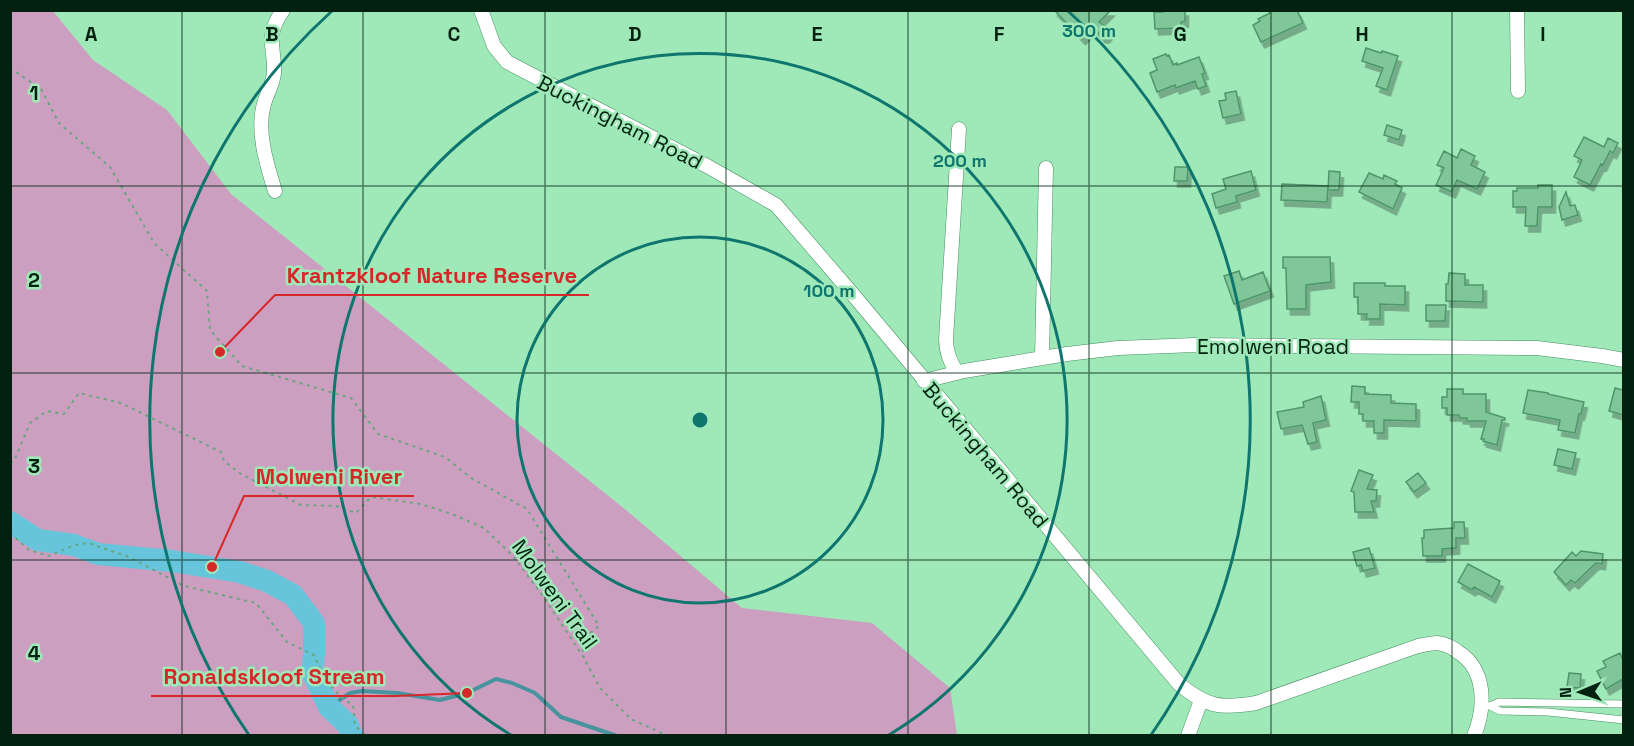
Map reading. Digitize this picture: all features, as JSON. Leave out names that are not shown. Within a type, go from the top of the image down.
[{"type":"street","points":[[275,191],[266,164],[261,122],[274,72],[272,33],[283,10]]},
{"type":"street","name":"Buckingham Road","points":[[481,10],[494,46],[507,62],[707,166],[776,205],[1179,684],[1201,700],[1218,706],[1256,703],[1418,646],[1436,643],[1449,646],[1474,665],[1481,684],[1485,706],[1474,735]]},
{"type":"street","points":[[1517,10],[1518,91]]},
{"type":"street","points":[[957,373],[946,350],[946,339],[959,129]]},
{"type":"street","points":[[1042,358],[1046,168]]},
{"type":"street","name":"Emolweni Road","points":[[924,381],[1042,358],[1118,348],[1195,345],[1538,348],[1623,360]]},
{"type":"street","points":[[1188,735],[1201,700]]},
{"type":"lane","points":[[1485,706],[1499,702],[1623,704]]},
{"type":"lane","points":[[1485,706],[1500,711],[1548,712],[1623,720]]},
{"type":"path","points":[[10,68],[41,89],[59,123],[111,167],[154,243],[207,291],[210,330],[242,366],[351,398],[378,434],[445,457],[471,478],[527,508],[599,626],[582,640],[584,658]]},
{"type":"path","name":"Molweni Trail","points":[[10,463],[14,461],[30,423],[47,411],[64,414],[78,393],[121,403],[221,452],[224,461],[241,474],[301,505],[336,506],[356,513],[371,497],[421,504],[484,528],[513,556],[545,599],[584,658],[600,688],[631,719],[668,735]]},
{"type":"path","points":[[10,533],[29,550],[49,556],[75,545],[88,543],[129,557],[184,586],[256,603],[288,642],[314,655],[323,676],[342,698],[353,705],[356,725],[365,735]]},
{"type":"shaded area","points":[[10,11],[53,11],[93,60],[167,110],[231,194],[626,510],[742,608],[872,623],[950,688],[957,735],[11,735]]},
{"type":"building","points":[[1054,10],[1111,10],[1099,22],[1108,28],[1109,33],[1106,37],[1102,37],[1093,27],[1082,39]]},
{"type":"building","points":[[1163,10],[1185,10],[1185,21],[1181,22],[1182,28],[1155,29],[1154,12],[1163,12]]},
{"type":"building","points":[[1268,10],[1297,10],[1303,23],[1261,42],[1253,25],[1260,21],[1258,19],[1270,13]]},
{"type":"building","points":[[1366,48],[1398,56],[1387,90],[1376,86],[1383,68],[1362,61]]},
{"type":"building","points":[[1169,55],[1173,65],[1199,57],[1205,73],[1202,74],[1206,86],[1198,89],[1195,81],[1157,92],[1150,73],[1157,70],[1153,59]]},
{"type":"building","points":[[1236,91],[1241,114],[1223,118],[1219,101],[1226,100],[1225,93]]},
{"type":"building","points":[[1387,125],[1402,130],[1399,140],[1384,135]]},
{"type":"building","points":[[1584,137],[1604,147],[1608,138],[1618,143],[1613,153],[1610,151],[1603,165],[1601,164],[1590,185],[1574,177],[1582,160],[1574,156]]},
{"type":"building","points":[[1461,149],[1475,156],[1471,165],[1485,172],[1477,189],[1457,180],[1452,192],[1436,185],[1444,168],[1437,165],[1444,151],[1457,158]]},
{"type":"building","points":[[1175,167],[1188,167],[1187,181],[1174,181]]},
{"type":"building","points":[[1251,171],[1256,190],[1236,196],[1237,202],[1216,208],[1212,194],[1226,189],[1223,179]]},
{"type":"building","points":[[1329,171],[1340,172],[1339,190],[1328,190]]},
{"type":"building","points":[[1369,173],[1383,179],[1384,175],[1397,181],[1395,184],[1402,188],[1393,209],[1359,192]]},
{"type":"building","points":[[1282,184],[1328,186],[1327,202],[1281,200]]},
{"type":"building","points":[[1538,185],[1552,185],[1552,207],[1538,207],[1537,226],[1525,226],[1526,207],[1513,207],[1513,191],[1517,191],[1517,188],[1538,188]]},
{"type":"building","points":[[1566,192],[1570,206],[1575,205],[1578,215],[1562,220],[1559,207]]},
{"type":"building","points":[[1283,257],[1330,257],[1331,282],[1306,285],[1306,309],[1287,309],[1286,268],[1283,268]]},
{"type":"building","points":[[1239,271],[1242,280],[1263,272],[1270,291],[1234,304],[1224,276]]},
{"type":"building","points":[[1449,273],[1465,274],[1465,285],[1483,285],[1483,302],[1446,301],[1446,284],[1448,284]]},
{"type":"building","points":[[1354,283],[1385,283],[1385,286],[1405,286],[1405,305],[1380,304],[1380,319],[1366,319],[1367,314],[1358,314],[1358,297],[1354,297]]},
{"type":"building","points":[[1426,305],[1446,305],[1445,321],[1426,321]]},
{"type":"building","points":[[1352,386],[1365,387],[1365,394],[1391,395],[1391,403],[1416,404],[1416,421],[1384,420],[1384,433],[1374,433],[1374,421],[1363,421],[1363,414],[1359,414],[1359,402],[1351,402]]},
{"type":"building","points":[[1615,388],[1623,390],[1623,415],[1609,411]]},
{"type":"building","points":[[1447,389],[1463,389],[1463,394],[1486,394],[1486,412],[1505,418],[1502,420],[1497,445],[1481,439],[1486,421],[1467,421],[1467,418],[1460,418],[1459,415],[1447,415],[1447,408],[1442,408],[1442,397],[1447,397]]},
{"type":"building","points":[[1528,390],[1584,402],[1575,433],[1558,430],[1560,420],[1523,413]]},
{"type":"building","points":[[1321,396],[1326,420],[1313,423],[1317,442],[1308,444],[1302,425],[1281,429],[1277,412],[1304,407],[1303,402]]},
{"type":"building","points":[[1558,449],[1576,453],[1572,469],[1554,465]]},
{"type":"building","points":[[1359,470],[1373,475],[1367,489],[1377,490],[1376,501],[1371,501],[1374,512],[1355,512],[1354,492],[1351,491]]},
{"type":"building","points":[[1418,473],[1426,483],[1414,492],[1406,482]]},
{"type":"building","points":[[1454,522],[1464,522],[1465,538],[1456,538],[1456,548],[1442,549],[1442,556],[1423,556],[1424,530],[1454,528]]},
{"type":"building","points":[[1369,548],[1375,568],[1363,571],[1361,565],[1357,566],[1353,552]]},
{"type":"building","points":[[1581,551],[1603,554],[1602,564],[1596,563],[1575,583],[1571,580],[1566,585],[1554,572],[1572,552],[1576,556]]},
{"type":"building","points":[[1468,564],[1500,581],[1492,597],[1474,587],[1472,590],[1458,582]]},
{"type":"building","points":[[1620,653],[1623,660],[1623,679],[1606,689],[1597,671],[1606,667],[1603,661]]},
{"type":"building","points":[[1569,673],[1581,674],[1580,688],[1567,687]]},
{"type":"waterway","points":[[10,522],[38,540],[74,545],[98,554],[172,561],[240,572],[267,581],[293,595],[314,623],[312,672],[329,707],[348,725],[352,736]]},
{"type":"waterway","points":[[329,707],[350,693],[362,691],[397,693],[440,700],[467,693],[496,679],[535,693],[561,717],[617,736]]},
{"type":"place","name":"Krantzkloof Nature Reserve","points":[[220,352]]},
{"type":"place","name":"Molweni River","points":[[212,567]]},
{"type":"place","name":"Ronaldskloof Stream","points":[[467,693]]}]
